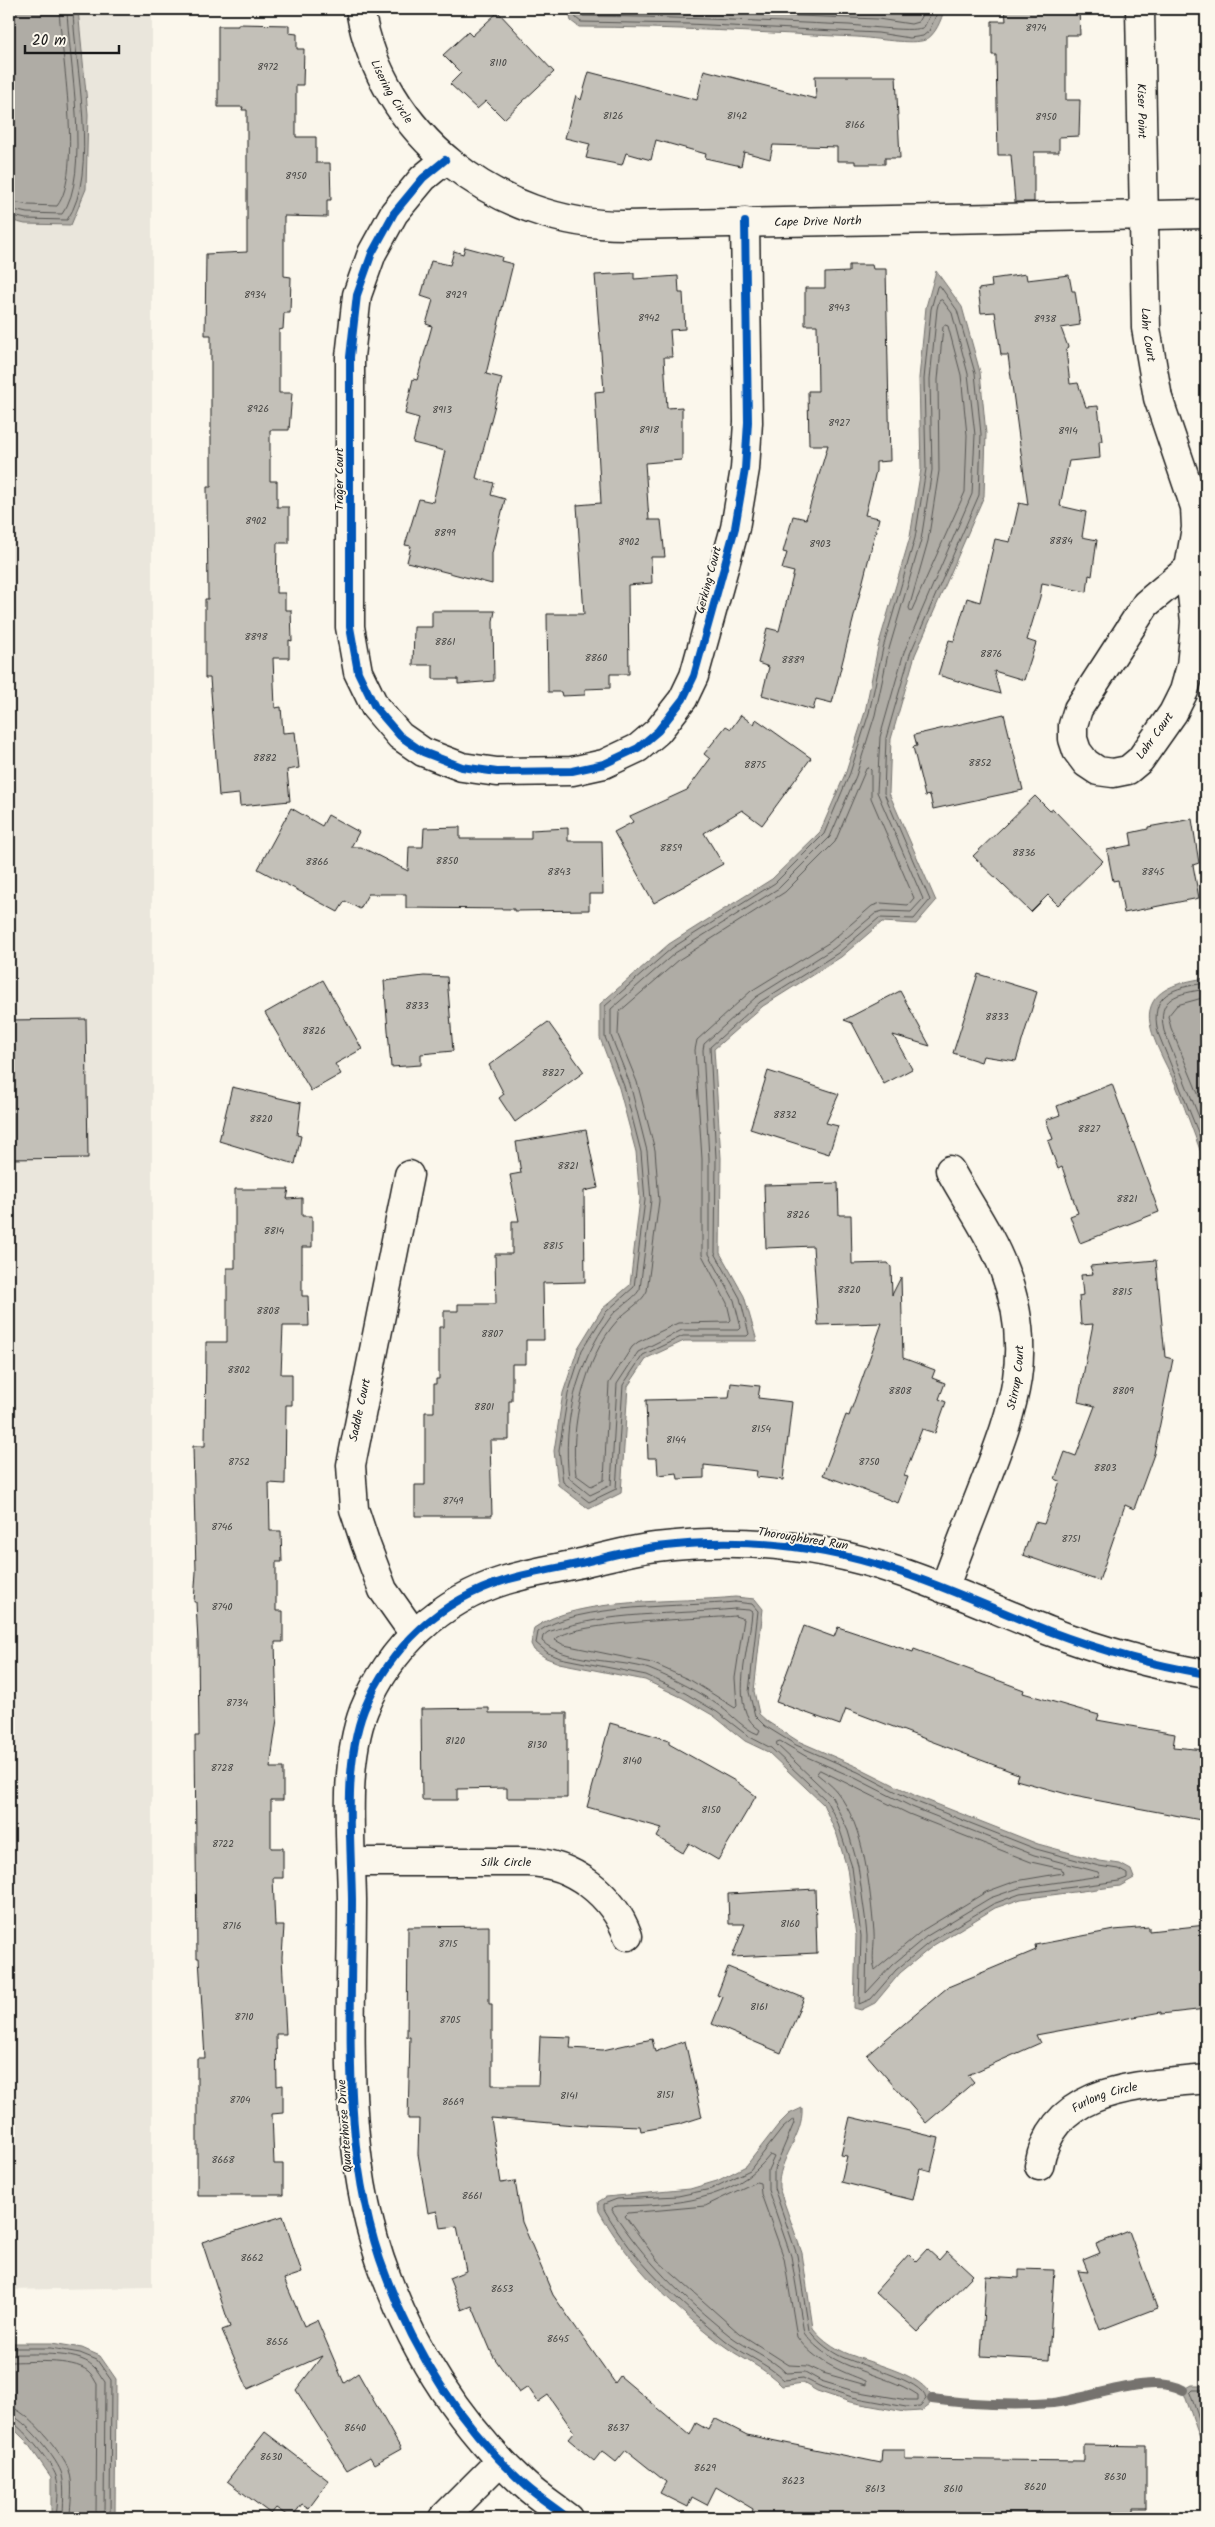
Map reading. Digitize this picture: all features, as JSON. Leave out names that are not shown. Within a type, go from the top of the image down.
[{"type":"street","name":"Lisering Circle","points":[[360,9],[369,46],[389,91],[417,131],[445,160]]},
{"type":"street","name":"Kiser Point","points":[[1140,9],[1144,214]]},
{"type":"street","name":"Cape Drive North","points":[[445,160],[481,186],[508,200],[579,222],[624,225],[1206,214]]},
{"type":"street","name":"Trager Court","points":[[445,160],[423,178],[394,213],[372,253],[357,295],[350,356],[350,627],[356,665],[363,686],[375,708],[386,722],[400,736],[423,752],[451,764],[468,767]]},
{"type":"street","name":"Lahr Court","points":[[1144,214],[1145,316],[1150,359],[1164,422],[1195,507],[1196,528],[1189,568],[1195,621],[1191,666],[1184,691],[1173,713],[1140,760],[1128,770],[1113,773],[1098,771],[1086,763],[1077,751],[1073,739],[1073,725],[1078,709],[1146,604],[1189,568]]},
{"type":"street","name":"Gerking Court","points":[[468,767],[497,772],[563,771],[604,764],[638,748],[658,732],[683,699],[696,670],[736,528],[746,469],[748,422],[745,222]]},
{"type":"street","name":"Stirrup Court","points":[[944,1588],[1006,1427],[1017,1385],[1020,1354],[1016,1312],[1004,1269],[950,1170]]},
{"type":"street","name":"Saddle Court","points":[[409,1175],[351,1465],[354,1509],[366,1545],[383,1590],[414,1634]]},
{"type":"street","name":"Thoroughbred Run","points":[[384,1670],[414,1634],[431,1618],[461,1597],[507,1579],[662,1546],[720,1542],[778,1545],[850,1557],[892,1569],[944,1588],[1080,1642],[1176,1669],[1206,1674]]},
{"type":"street","name":"Quarterhorse Drive","points":[[384,1670],[365,1710],[353,1754],[351,1780],[354,2131],[359,2173],[373,2237],[391,2289],[419,2350],[445,2393],[500,2461],[533,2493],[568,2518]]},
{"type":"street","name":"Silk Circle","points":[[351,1862],[528,1862],[552,1864],[578,1876],[601,1893],[615,1910],[628,1936]]},
{"type":"street","name":"Furlong Circle","points":[[1039,2166],[1045,2145],[1056,2126],[1082,2103],[1110,2092],[1206,2079]]},
{"type":"street","points":[[443,2518],[500,2461]]},
{"type":"shaded area","points":[[9,9],[152,9],[152,2287],[9,2290]]},
{"type":"water","points":[[9,9],[78,9],[88,114],[86,189],[71,225],[25,224],[9,220]]},
{"type":"water","points":[[568,9],[944,9],[940,22],[932,35],[925,40],[912,42],[857,37],[718,30],[579,27],[571,21]]},
{"type":"water","points":[[936,271],[962,307],[980,372],[986,434],[984,496],[915,655],[891,739],[889,793],[936,901],[916,924],[882,922],[841,957],[763,1006],[714,1049],[721,1158],[720,1253],[744,1296],[757,1341],[684,1341],[647,1358],[628,1386],[621,1493],[589,1509],[558,1485],[554,1451],[563,1393],[578,1348],[602,1309],[630,1285],[640,1199],[636,1152],[619,1088],[600,1038],[600,1004],[669,944],[772,879],[820,832],[846,772],[865,712],[878,647],[910,537],[921,469],[919,378],[926,307]]},
{"type":"water","points":[[1206,978],[1206,1167],[1177,1088],[1154,1039],[1149,1019],[1153,1002],[1158,995],[1181,983]]},
{"type":"water","points":[[735,1597],[755,1599],[763,1609],[754,1691],[759,1714],[768,1722],[798,1741],[860,1768],[916,1796],[1038,1844],[1100,1861],[1120,1864],[1131,1870],[1134,1878],[1120,1886],[1021,1899],[995,1908],[934,1945],[900,1973],[875,2003],[861,2010],[854,2008],[856,1936],[847,1868],[837,1835],[823,1804],[768,1752],[745,1741],[714,1716],[683,1698],[645,1680],[559,1663],[546,1658],[534,1650],[531,1644],[534,1628],[553,1618],[577,1610],[631,1603]]},
{"type":"water","points":[[802,2108],[799,2128],[779,2178],[779,2188],[802,2253],[813,2328],[825,2340],[840,2350],[892,2369],[918,2382],[927,2390],[932,2399],[929,2405],[921,2411],[905,2412],[850,2402],[817,2391],[803,2383],[782,2386],[762,2369],[723,2345],[671,2301],[624,2249],[599,2211],[598,2202],[606,2197],[690,2189],[717,2181],[746,2166],[778,2125],[789,2114]]},
{"type":"water","points":[[9,2343],[52,2343],[82,2348],[100,2356],[116,2379],[115,2518],[51,2518],[51,2477],[26,2441],[9,2424]]},
{"type":"water","points":[[1192,2385],[1206,2385],[1206,2456],[1183,2390]]},
{"type":"building","points":[[1005,9],[1079,9],[1080,35],[1066,35],[1066,100],[1080,100],[1079,136],[1059,137],[1059,152],[1034,152],[1034,202],[1015,202],[1011,155],[998,155],[996,55],[992,55],[992,21],[1006,21]]},
{"type":"building","points":[[498,12],[554,72],[504,119],[486,101],[477,109],[450,84],[461,73],[443,55],[468,32],[472,36]]},
{"type":"building","points":[[238,24],[289,25],[289,33],[297,34],[297,49],[304,49],[303,85],[296,85],[296,137],[316,137],[316,163],[330,163],[331,200],[327,200],[327,217],[284,216],[284,276],[291,277],[290,313],[284,313],[283,329],[279,330],[279,393],[292,393],[289,430],[270,430],[270,481],[277,481],[277,507],[289,507],[289,543],[277,543],[276,593],[285,593],[285,610],[291,610],[292,641],[289,640],[289,658],[273,658],[275,708],[281,707],[283,733],[295,732],[299,768],[287,770],[290,801],[240,806],[239,794],[219,796],[210,678],[205,678],[205,599],[208,599],[207,487],[211,487],[211,335],[205,335],[206,254],[247,252],[247,110],[242,110],[243,107],[218,107],[218,26],[238,26]]},
{"type":"building","points":[[704,70],[816,99],[815,76],[896,76],[900,158],[885,158],[885,164],[855,164],[855,161],[837,161],[837,147],[773,145],[770,159],[744,152],[741,166],[705,158],[706,154],[656,140],[651,160],[626,153],[622,165],[586,158],[590,144],[565,138],[576,95],[581,100],[589,72],[697,100]]},
{"type":"building","points":[[465,247],[502,257],[501,261],[513,264],[486,374],[502,378],[476,478],[494,483],[491,495],[505,499],[492,553],[492,584],[407,562],[411,546],[405,545],[419,499],[433,502],[445,451],[413,443],[419,418],[405,414],[413,379],[417,380],[432,326],[426,324],[433,300],[421,296],[431,261],[450,265],[454,251],[463,254]]},
{"type":"building","points":[[849,265],[872,265],[873,269],[886,269],[890,461],[876,462],[876,471],[865,515],[879,518],[832,703],[816,699],[813,710],[762,695],[769,667],[758,663],[767,628],[779,631],[794,572],[782,569],[787,553],[783,552],[793,516],[806,519],[828,445],[809,445],[808,391],[818,391],[817,325],[805,325],[805,288],[825,288],[825,273],[849,272]]},
{"type":"building","points":[[634,273],[634,279],[678,276],[679,293],[683,293],[685,329],[670,330],[672,357],[664,357],[667,408],[682,407],[682,460],[645,463],[649,520],[661,520],[665,557],[651,557],[652,583],[628,585],[629,674],[610,674],[610,688],[585,689],[585,695],[562,696],[561,692],[548,692],[547,614],[584,614],[577,505],[601,503],[595,392],[604,391],[595,275]]},
{"type":"building","points":[[1026,274],[1027,280],[1069,275],[1072,291],[1075,291],[1080,325],[1061,328],[1068,347],[1066,350],[1070,384],[1078,383],[1086,407],[1098,406],[1102,441],[1099,441],[1100,458],[1069,461],[1060,506],[1086,512],[1082,537],[1097,540],[1092,576],[1089,575],[1087,592],[1042,583],[1040,597],[1027,640],[1036,643],[1024,680],[994,671],[1000,694],[938,675],[949,640],[954,641],[967,598],[980,602],[995,539],[1010,542],[1019,503],[1028,505],[1008,355],[1001,355],[995,312],[981,313],[978,289],[992,287],[991,279]]},
{"type":"building","points":[[432,611],[495,611],[493,621],[494,681],[458,684],[458,679],[433,679],[433,665],[413,665],[414,627],[432,627]]},
{"type":"building","points":[[1004,714],[1023,790],[933,809],[930,795],[925,796],[913,747],[917,746],[914,735]]},
{"type":"building","points":[[741,715],[754,725],[756,719],[811,758],[762,825],[742,810],[704,833],[723,864],[654,903],[614,832],[633,822],[630,816],[687,790],[710,759],[704,754],[726,726],[731,729]]},
{"type":"building","points":[[1035,796],[1050,811],[1053,809],[1103,861],[1058,905],[1048,895],[1031,912],[973,856]]},
{"type":"building","points":[[291,808],[322,826],[328,815],[359,832],[351,847],[361,847],[408,871],[409,847],[423,847],[424,828],[460,827],[460,839],[531,839],[531,830],[568,828],[568,841],[602,841],[603,894],[589,894],[589,910],[514,911],[514,909],[406,908],[406,894],[368,894],[360,909],[345,901],[338,912],[258,869]]},
{"type":"building","points":[[1192,819],[1199,863],[1193,865],[1199,898],[1124,913],[1118,880],[1113,881],[1107,850],[1132,845],[1130,833],[1148,829],[1148,827]]},
{"type":"building","points":[[978,974],[1037,992],[1016,1061],[983,1056],[981,1062],[953,1053]]},
{"type":"building","points":[[424,976],[447,977],[453,1051],[421,1054],[421,1065],[391,1067],[384,981]]},
{"type":"building","points":[[323,980],[362,1049],[335,1064],[341,1074],[311,1091],[265,1013]]},
{"type":"building","points":[[900,991],[930,1046],[893,1035],[912,1069],[884,1084],[852,1023],[844,1020]]},
{"type":"building","points":[[86,1019],[88,1158],[9,1159],[9,1020]]},
{"type":"building","points":[[548,1022],[584,1072],[515,1122],[499,1098],[504,1094],[489,1065]]},
{"type":"building","points":[[768,1071],[839,1094],[826,1123],[838,1126],[829,1154],[750,1129]]},
{"type":"building","points":[[1112,1084],[1159,1212],[1080,1243],[1070,1216],[1078,1213],[1062,1167],[1058,1169],[1048,1141],[1053,1139],[1046,1120],[1060,1115],[1057,1106]]},
{"type":"building","points":[[232,1087],[301,1103],[297,1135],[301,1136],[295,1164],[219,1141]]},
{"type":"building","points":[[586,1130],[598,1188],[584,1191],[585,1282],[543,1283],[544,1340],[526,1340],[526,1364],[512,1364],[512,1401],[509,1401],[509,1440],[490,1440],[492,1516],[415,1516],[415,1485],[425,1485],[425,1412],[434,1412],[434,1384],[436,1384],[436,1379],[439,1379],[439,1327],[444,1327],[444,1311],[458,1311],[458,1304],[496,1304],[495,1254],[512,1254],[512,1221],[519,1221],[510,1175],[521,1173],[516,1142]]},
{"type":"building","points":[[838,1183],[839,1215],[851,1215],[852,1264],[888,1263],[891,1267],[892,1295],[901,1277],[903,1358],[935,1370],[932,1378],[945,1383],[939,1399],[946,1402],[935,1433],[922,1429],[904,1476],[908,1477],[898,1503],[823,1475],[846,1415],[849,1416],[882,1323],[818,1325],[813,1246],[766,1248],[764,1185]]},
{"type":"building","points":[[235,1189],[289,1189],[287,1199],[302,1198],[302,1216],[312,1216],[312,1247],[302,1247],[302,1296],[308,1296],[309,1326],[283,1326],[281,1374],[292,1374],[292,1405],[286,1405],[285,1484],[269,1483],[270,1531],[281,1531],[282,1562],[276,1562],[276,1611],[283,1611],[283,1642],[275,1642],[277,1719],[270,1768],[283,1768],[283,1800],[271,1800],[271,1848],[283,1848],[283,1878],[273,1878],[275,1926],[284,1926],[282,1957],[286,2034],[276,2034],[277,2086],[283,2085],[283,2113],[272,2114],[274,2164],[283,2164],[283,2195],[197,2195],[197,2058],[205,2058],[199,1958],[197,1958],[195,1736],[199,1736],[198,1642],[196,1602],[194,1602],[196,1572],[193,1446],[205,1446],[206,1342],[227,1342],[227,1268],[235,1268]]},
{"type":"building","points":[[1156,1260],[1165,1357],[1173,1359],[1154,1454],[1134,1509],[1125,1505],[1099,1581],[1023,1555],[1035,1522],[1044,1524],[1060,1481],[1055,1479],[1065,1452],[1076,1456],[1095,1406],[1078,1402],[1093,1324],[1081,1325],[1079,1296],[1083,1295],[1081,1275],[1093,1274],[1090,1266]]},
{"type":"building","points":[[731,1383],[760,1386],[758,1398],[792,1402],[783,1480],[756,1477],[757,1471],[704,1465],[704,1478],[678,1479],[677,1473],[658,1475],[657,1458],[648,1458],[646,1400],[729,1398]]},
{"type":"building","points":[[804,1626],[834,1637],[838,1627],[913,1652],[914,1649],[1024,1690],[1023,1693],[1099,1715],[1097,1720],[1175,1734],[1173,1747],[1206,1750],[1206,1821],[1074,1796],[1016,1780],[1018,1774],[846,1709],[840,1725],[776,1702]]},
{"type":"building","points":[[489,1708],[489,1713],[567,1713],[567,1798],[507,1798],[507,1788],[457,1789],[457,1800],[422,1800],[421,1709]]},
{"type":"building","points":[[610,1723],[669,1740],[669,1744],[737,1782],[756,1796],[718,1860],[689,1843],[683,1853],[657,1837],[662,1828],[587,1807]]},
{"type":"building","points":[[815,1889],[817,1953],[732,1957],[745,1924],[729,1924],[728,1894]]},
{"type":"building","points":[[1206,1925],[1206,2009],[1161,2014],[1161,2012],[1036,2035],[1040,2043],[968,2075],[974,2082],[926,2123],[867,2055],[948,1987],[1036,1950],[1035,1945],[1114,1930],[1149,1927],[1149,1931]]},
{"type":"building","points":[[489,1926],[489,2004],[492,2004],[492,2085],[538,2085],[540,2036],[571,2037],[570,2048],[603,2050],[652,2039],[655,2052],[685,2041],[702,2117],[680,2124],[641,2131],[640,2126],[587,2124],[587,2126],[491,2118],[501,2183],[515,2181],[522,2222],[553,2295],[615,2383],[620,2376],[690,2435],[696,2423],[708,2430],[714,2418],[747,2435],[881,2463],[882,2450],[905,2450],[905,2459],[1084,2461],[1084,2445],[1146,2446],[1146,2508],[1134,2508],[1134,2518],[751,2518],[753,2509],[716,2487],[707,2505],[692,2497],[688,2507],[660,2493],[666,2482],[626,2450],[616,2462],[602,2451],[594,2461],[568,2439],[574,2432],[548,2395],[538,2402],[528,2387],[519,2393],[493,2356],[472,2306],[462,2310],[449,2278],[466,2271],[457,2226],[440,2228],[437,2211],[428,2213],[418,2154],[419,2119],[408,2119],[410,2037],[407,2037],[408,1927]]},
{"type":"building","points":[[728,1967],[804,1998],[781,2053],[712,2024],[723,1997],[717,1995]]},
{"type":"building","points":[[850,2117],[939,2138],[931,2171],[920,2168],[913,2200],[841,2182],[847,2156],[841,2155]]},
{"type":"building","points":[[283,2216],[302,2273],[284,2279],[304,2326],[317,2320],[344,2383],[358,2373],[401,2449],[374,2464],[370,2457],[347,2470],[296,2390],[322,2356],[248,2389],[222,2330],[230,2327],[202,2242]]},
{"type":"building","points":[[1129,2231],[1157,2308],[1100,2330],[1078,2271],[1088,2272],[1083,2260],[1100,2253],[1096,2244]]},
{"type":"building","points":[[927,2249],[939,2260],[947,2251],[973,2275],[918,2332],[875,2292],[909,2254],[916,2261]]},
{"type":"building","points":[[1019,2269],[1054,2270],[1049,2360],[981,2356],[986,2276],[1019,2278]]},
{"type":"building","points":[[265,2432],[329,2481],[309,2508],[302,2504],[291,2518],[276,2508],[271,2514],[227,2481]]},
{"type":"waterway","points":[[932,2399],[992,2404],[1039,2404],[1068,2401],[1138,2385],[1170,2385],[1183,2390]]},
{"type":"cycle path","points":[[445,160],[423,178],[394,213],[372,253],[357,295],[350,357],[350,627],[358,672],[375,707],[400,736],[423,752],[462,767],[497,772],[572,771],[604,764],[638,748],[658,731],[683,699],[694,676],[735,528],[745,469],[748,422],[745,222]]},
{"type":"cycle path","points":[[568,2518],[530,2489],[502,2463],[461,2414],[443,2389],[398,2306],[371,2231],[361,2184],[352,2090],[351,1778],[357,1731],[364,1710],[375,1687],[403,1646],[439,1613],[482,1589],[506,1580],[636,1550],[686,1544],[748,1543],[808,1549],[868,1562],[936,1585],[1049,1631],[1087,1644],[1126,1656],[1206,1674]]}]
